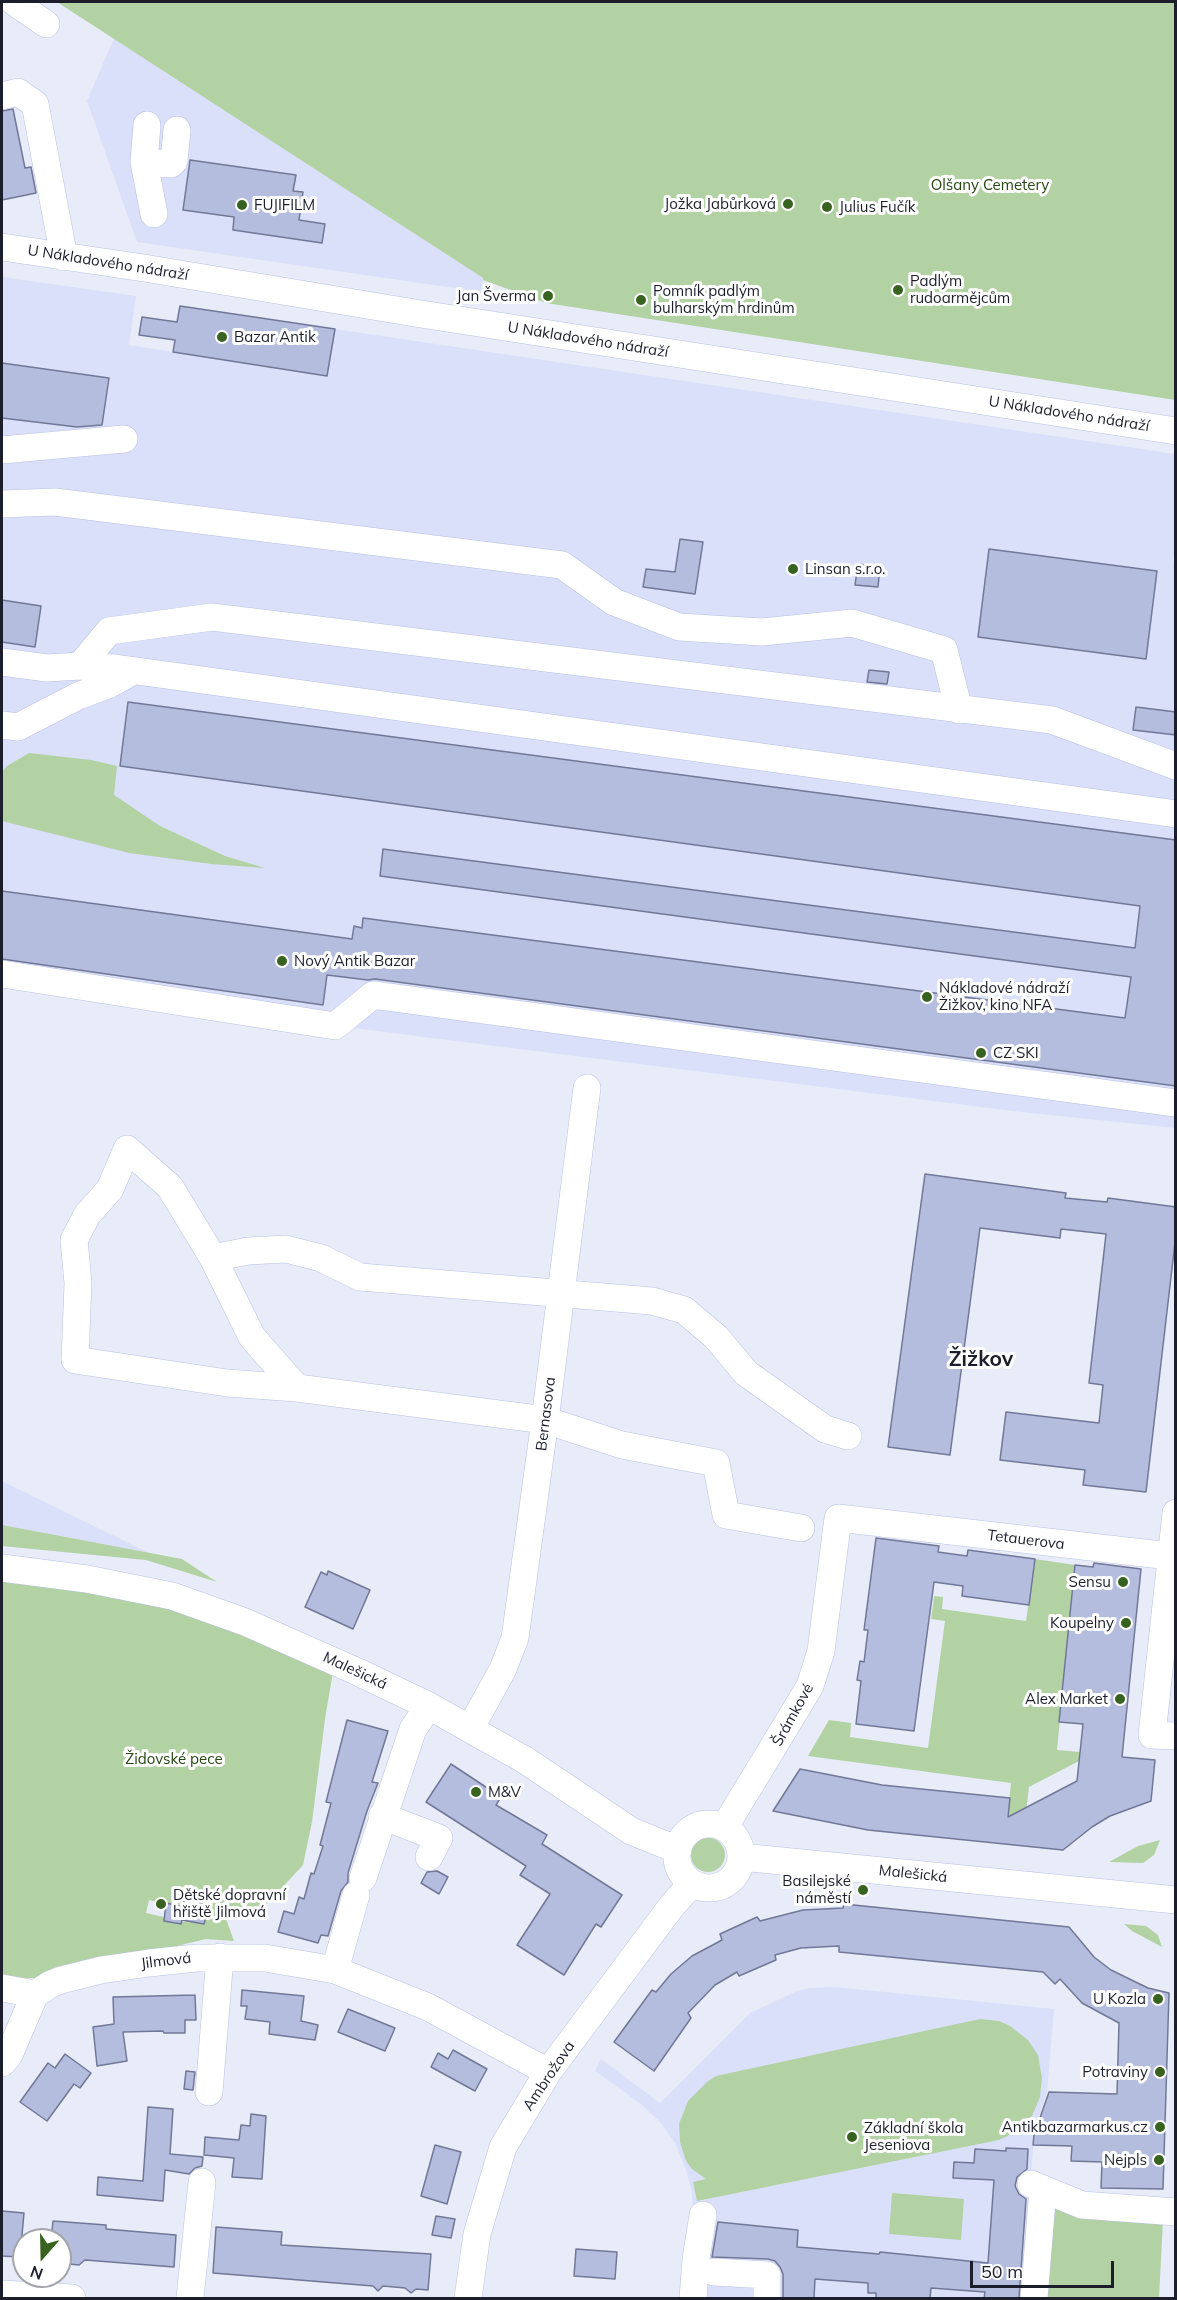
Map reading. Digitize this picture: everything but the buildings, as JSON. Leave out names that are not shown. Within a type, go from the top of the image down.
[{"type":"street","points":[[14,2],[46,24]]},
{"type":"street","points":[[2,96],[18,92],[35,104],[64,257]]},
{"type":"street","points":[[147,125],[144,162],[154,213]]},
{"type":"street","points":[[144,162],[171,164],[174,161],[177,130]]},
{"type":"street","name":"U Nákladového nádraží","points":[[2,247],[1176,431]]},
{"type":"street","points":[[2,450],[124,440]]},
{"type":"street","points":[[2,504],[55,502],[562,565],[614,602],[679,627],[762,632],[852,623],[944,650],[959,710]]},
{"type":"street","points":[[80,666],[109,632],[212,617],[1053,720],[1176,766]]},
{"type":"street","points":[[2,662],[47,668],[80,666],[133,671],[1176,814]]},
{"type":"street","points":[[2,725],[18,728],[78,696],[110,684],[133,671]]},
{"type":"street","points":[[2,974],[335,1026],[373,995],[1176,1103]]},
{"type":"street","name":"Bernasova","points":[[470,1729],[503,1669],[515,1638],[588,1088]]},
{"type":"street","points":[[297,1388],[252,1337],[213,1258],[170,1187],[127,1149],[110,1188],[87,1215],[74,1240],[78,1283],[75,1359],[226,1383],[297,1388],[545,1420],[622,1445],[716,1463],[726,1515],[801,1528]]},
{"type":"street","points":[[213,1258],[248,1251],[286,1249],[321,1258],[360,1277],[652,1301],[684,1310],[716,1337],[746,1373],[825,1429],[848,1436]]},
{"type":"street","points":[[1176,1514],[1152,1735],[1176,1737]]},
{"type":"street","name":"Tetauerova","points":[[838,1518],[1170,1556]]},
{"type":"street","name":"Šrámkové","points":[[724,1828],[810,1686],[821,1651],[838,1518]]},
{"type":"street","name":"Malešická","points":[[2,1568],[87,1579],[172,1596],[245,1622],[429,1706],[525,1760],[631,1831],[678,1850]]},
{"type":"street","points":[[335,1970],[382,1816],[413,1729],[429,1706]]},
{"type":"street","points":[[382,1816],[439,1838],[429,1857]]},
{"type":"street","points":[[711,1825],[724,1828],[736,1840],[741,1857],[733,1878],[724,1885],[713,1888],[692,1883],[680,1868],[678,1850],[682,1839],[690,1831],[700,1826],[711,1825]]},
{"type":"street","name":"Malešická","points":[[741,1857],[1176,1900]]},
{"type":"street","name":"Ambrožova","points":[[468,2298],[477,2234],[503,2147],[548,2072],[671,1907],[692,1883]]},
{"type":"street","points":[[209,2092],[220,1957]]},
{"type":"street","name":"Jilmová","points":[[35,1994],[61,1980],[101,1970],[165,1961],[220,1957],[265,1958],[335,1970],[428,2007],[548,2072]]},
{"type":"street","points":[[2,1988],[35,1994],[9,2055],[2,2063]]},
{"type":"street","points":[[190,2298],[202,2182]]},
{"type":"street","points":[[1034,2298],[1037,2187],[1082,2205],[1176,2212]]},
{"type":"street","points":[[693,2298],[703,2215]]},
{"type":"street","points":[[714,2272],[767,2275],[767,2298]]},
{"type":"street","points":[[2,2294],[72,2298]]},
{"type":"shaded area","points":[[114,38],[483,278],[482,292],[137,242],[87,101]]},
{"type":"shaded area","points":[[2,277],[136,296],[129,345],[327,376],[335,329],[1175,454],[1176,542],[1173,561],[1176,563],[1175,1128],[1021,1112],[2,984]]},
{"type":"shaded area","points":[[2,1481],[188,1572],[146,1560],[2,1546]]},
{"type":"shaded area","name":"Základní škola Jeseniova","points":[[835,1987],[1054,2009],[1047,2092],[1034,2131],[1024,2298],[687,2298],[693,2214],[692,2192],[686,2170],[675,2143],[662,2124],[641,2104],[595,2071],[601,2059],[660,2103],[750,2013],[797,1991]]},
{"type":"green space","name":"Olšany Cemetery","points":[[57,2],[1175,2],[1175,400],[546,303],[483,280]]},
{"type":"green space","points":[[29,753],[91,760],[117,766],[114,795],[160,826],[225,856],[265,868],[211,864],[129,853],[2,821],[2,772],[7,766]]},
{"type":"green space","points":[[2,1525],[182,1559],[217,1582],[146,1560],[2,1546]]},
{"type":"green space","points":[[1035,1559],[1075,1565],[1057,1750],[1080,1752],[1079,1761],[1029,1787],[1025,1821],[1007,1819],[1011,1783],[808,1756],[829,1720],[851,1723],[850,1737],[928,1748],[945,1621],[931,1619],[934,1596],[943,1597],[942,1609],[1026,1621]]},
{"type":"green space","name":"Židovské pece","points":[[2,1580],[163,1604],[209,1619],[333,1672],[312,1822],[303,1865],[267,1904],[225,1916],[234,1941],[206,1939],[44,1978],[2,1978]],"holes":[[[149,1900],[182,1909],[184,1901],[209,1905],[206,1919],[180,1924],[164,1921],[164,1917],[146,1913]]]},
{"type":"green space","points":[[708,1838],[720,1843],[725,1855],[720,1867],[708,1872],[696,1867],[691,1855],[696,1843]]},
{"type":"green space","points":[[1160,1840],[1154,1855],[1143,1863],[1109,1862],[1138,1846]]},
{"type":"green space","points":[[1124,1924],[1146,1926],[1158,1935],[1162,1947],[1132,1931]]},
{"type":"green space","points":[[980,2019],[999,2021],[1010,2026],[1028,2040],[1038,2055],[1042,2078],[1040,2097],[1032,2116],[1018,2131],[999,2140],[697,2201],[693,2182],[706,2179],[692,2169],[686,2161],[680,2142],[679,2124],[688,2101],[716,2076]]},
{"type":"green space","points":[[892,2193],[964,2199],[961,2240],[889,2234]]},
{"type":"green space","points":[[1047,2197],[1163,2220],[1159,2298],[1039,2298]]},
{"type":"place","name":"Jožka Jabůrková","points":[[788,204]]},
{"type":"place","name":"FUJIFILM","points":[[242,205]]},
{"type":"place","name":"Julius Fučík","points":[[827,207]]},
{"type":"place","name":"Padlým rudoarmějcům","points":[[898,290]]},
{"type":"place","name":"Jan Šverma","points":[[548,296]]},
{"type":"place","name":"Pomník padlým bulharským hrdinům","points":[[641,300]]},
{"type":"place","name":"Bazar Antik","points":[[222,337]]},
{"type":"place","name":"Linsan s.r.o.","points":[[793,569]]},
{"type":"place","name":"Nový Antik Bazar","points":[[282,961]]},
{"type":"place","name":"Nákladové nádraží Žižkov, kino NFA","points":[[927,997]]},
{"type":"place","name":"CZ SKI","points":[[981,1053]]},
{"type":"place","name":"Sensu","points":[[1123,1582]]},
{"type":"place","name":"Koupelny","points":[[1126,1623]]},
{"type":"place","name":"Alex Market","points":[[1120,1699]]},
{"type":"place","name":"M&V","points":[[476,1792]]},
{"type":"place","name":"Basilejské náměstí","points":[[863,1890]]},
{"type":"place","name":"Dětské dopravní hřiště Jilmová","points":[[161,1904]]},
{"type":"place","name":"U Kozla","points":[[1158,1999]]},
{"type":"place","name":"Potraviny","points":[[1160,2072]]},
{"type":"place","name":"Antikbazarmarkus.cz","points":[[1160,2127]]},
{"type":"place","name":"Základní škola Jeseniova","points":[[852,2137]]},
{"type":"place","name":"Nejpls","points":[[1159,2160]]},
{"type":"district","name":"Žižkov","points":[[981,1360]]}]
